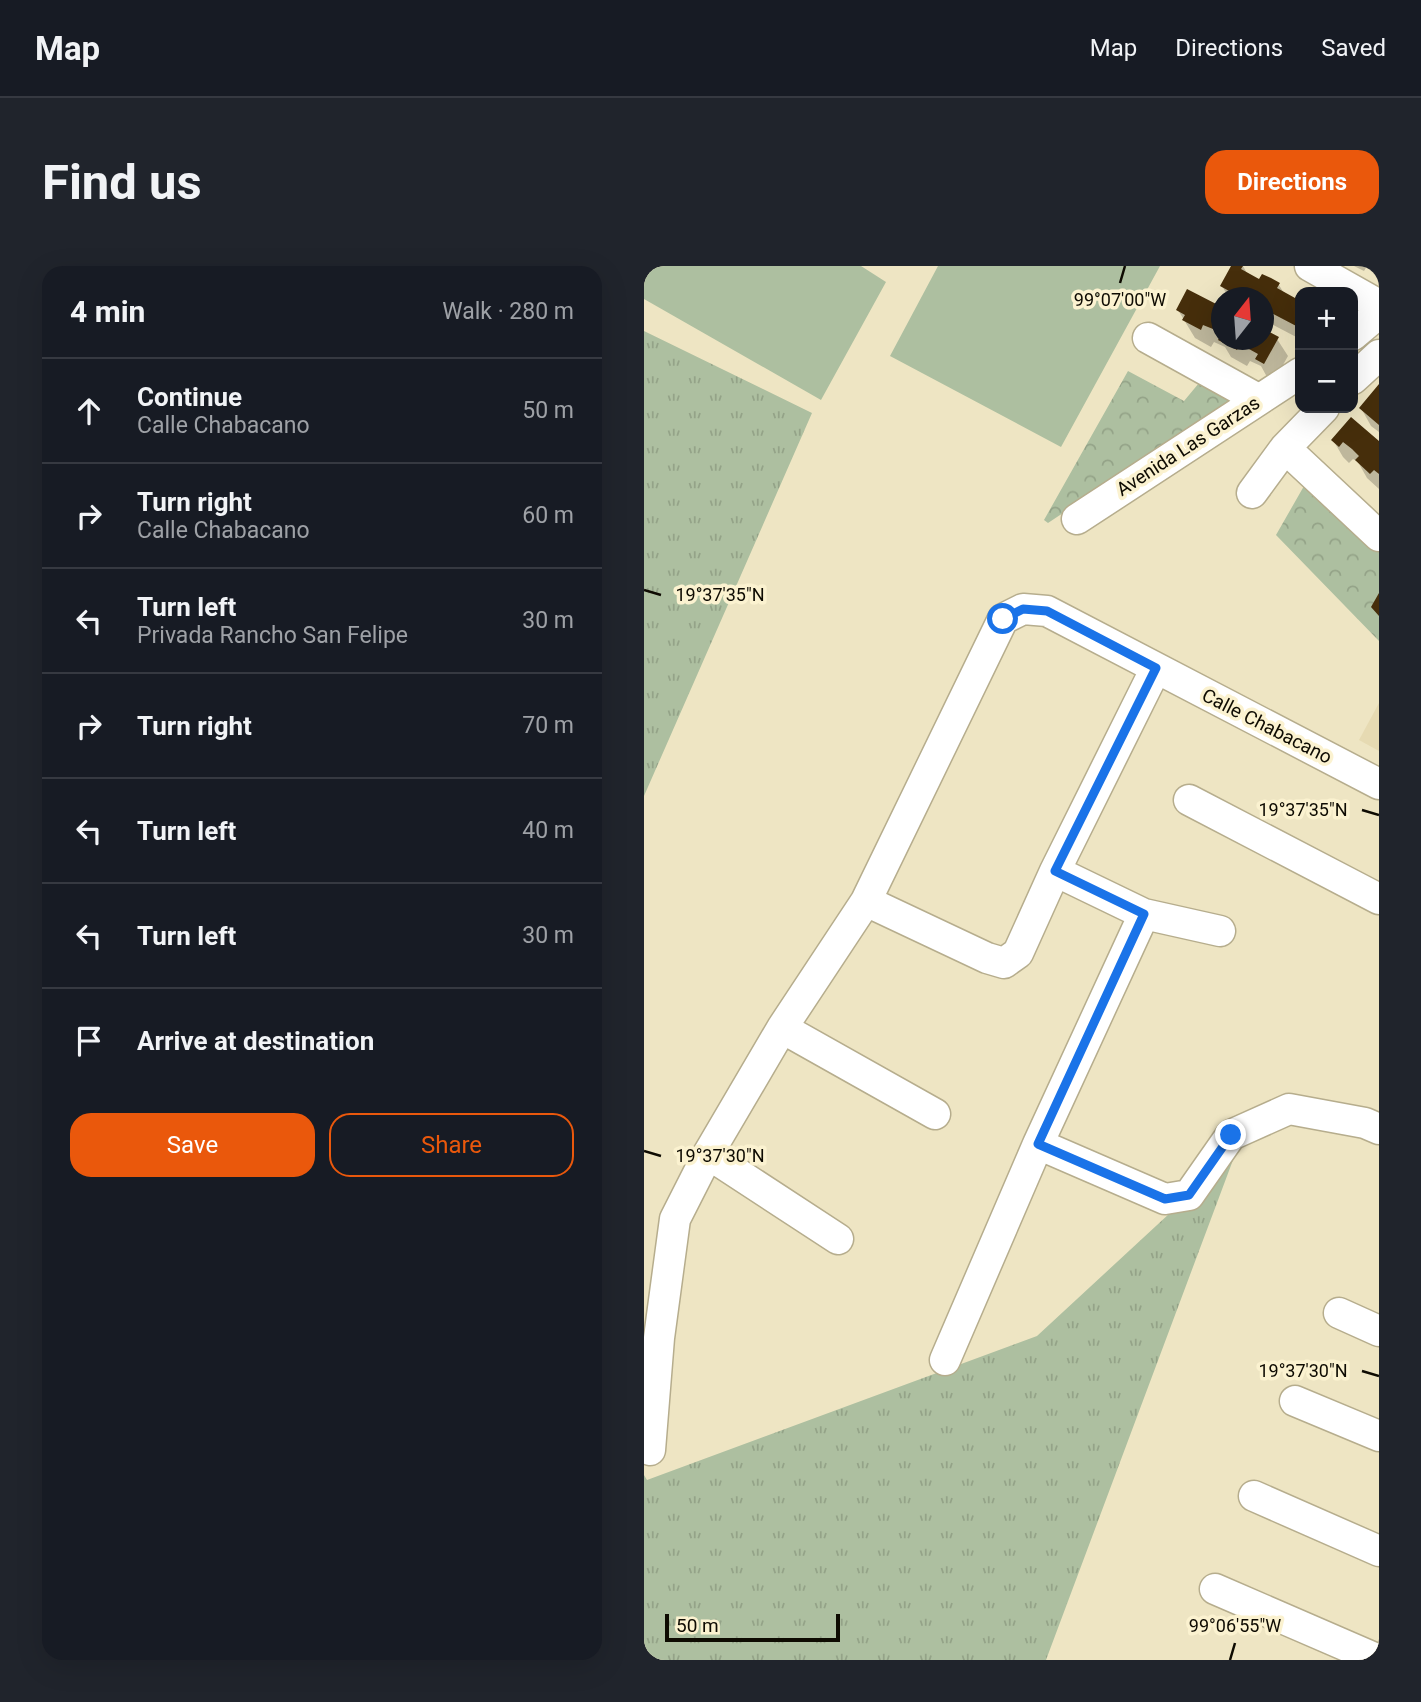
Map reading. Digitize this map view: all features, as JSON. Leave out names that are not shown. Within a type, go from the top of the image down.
[{"type":"street","points":[[1310,266],[1379,305]]},
{"type":"street","points":[[1358,331],[1379,313]]},
{"type":"street","points":[[1148,338],[1258,399]]},
{"type":"street","points":[[1358,374],[1379,355]]},
{"type":"street","name":"Avenida Las Garzas","points":[[1077,519],[1295,376]]},
{"type":"street","points":[[1252,493],[1285,448],[1319,413]]},
{"type":"street","points":[[1285,448],[1379,536]]},
{"type":"street","name":"Calle Chabacano","points":[[866,901],[1003,619],[1023,609],[1047,611],[1379,784]]},
{"type":"street","points":[[650,1450],[659,1338],[675,1219],[708,1154],[782,1028],[866,901],[987,958],[1004,963],[1018,953],[1055,871],[1156,668]]},
{"type":"street","points":[[1189,800],[1379,899]]},
{"type":"street","points":[[1055,871],[1144,914],[1220,931]]},
{"type":"street","points":[[945,1360],[1038,1144],[1144,914]]},
{"type":"street","points":[[782,1028],[935,1114]]},
{"type":"street","points":[[1038,1144],[1165,1199],[1189,1195],[1231,1135],[1289,1109],[1365,1123],[1379,1129]]},
{"type":"street","points":[[708,1154],[838,1239]]},
{"type":"street","points":[[1339,1313],[1379,1331]]},
{"type":"street","points":[[1295,1401],[1379,1436]]},
{"type":"street","points":[[1254,1496],[1379,1551]]},
{"type":"street","points":[[1215,1589],[1379,1660]]},
{"type":"shaded area","points":[[1379,703],[1379,751],[1359,740]]},
{"type":"green space","points":[[644,266],[861,266],[886,282],[821,400],[644,299]]},
{"type":"green space","points":[[938,266],[1160,266],[1061,447],[890,356]]},
{"type":"green space","points":[[644,331],[812,413],[644,796]]},
{"type":"green space","points":[[1128,371],[1184,401],[1199,383],[1233,400],[1048,523],[1044,520]]},
{"type":"green space","points":[[1304,486],[1379,548],[1379,641],[1276,535]]},
{"type":"green space","points":[[1236,1152],[1046,1660],[644,1660],[644,1475],[647,1480],[1037,1336]]},
{"type":"building","points":[[1231,266],[1243,266],[1241,269],[1259,279],[1262,274],[1271,278],[1280,283],[1277,288],[1295,298],[1295,325],[1274,314],[1274,287],[1220,286]]},
{"type":"building","points":[[1187,289],[1211,301],[1211,328],[1203,325],[1201,330],[1182,320],[1185,315],[1176,310]]},
{"type":"building","points":[[1251,350],[1272,350],[1264,364],[1255,359],[1258,354]]},
{"type":"building","points":[[1379,384],[1379,425],[1359,408]]},
{"type":"building","points":[[1351,417],[1379,441],[1379,474],[1374,470],[1370,474],[1355,460],[1359,456],[1343,442],[1339,447],[1331,440]]},
{"type":"building","points":[[1379,593],[1379,616],[1371,607]]},
{"type":"route","points":[[1003,619],[1023,609],[1047,611],[1156,668],[1055,871],[1144,914],[1038,1144],[1165,1199],[1189,1195],[1231,1135]]}]
